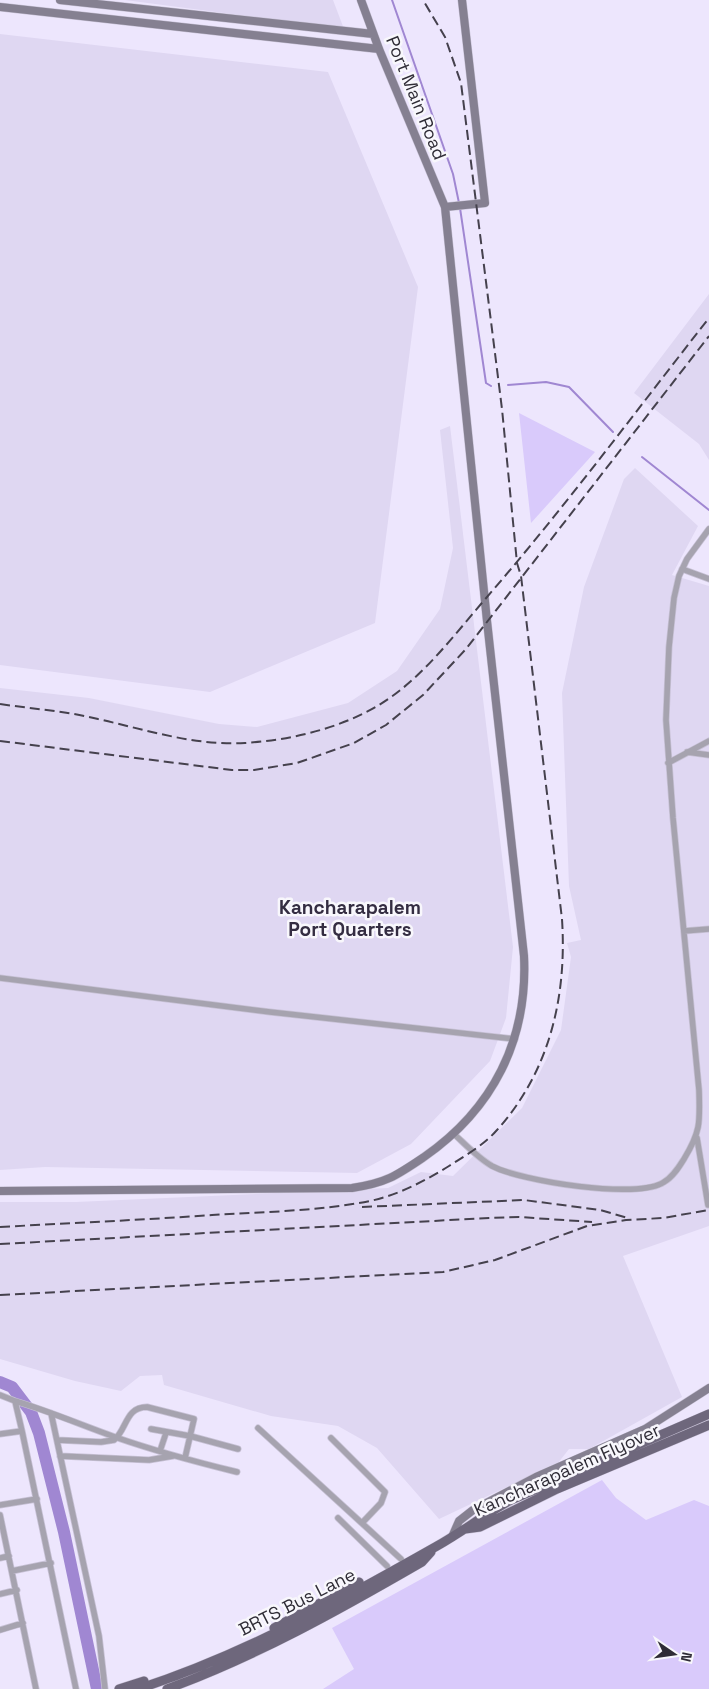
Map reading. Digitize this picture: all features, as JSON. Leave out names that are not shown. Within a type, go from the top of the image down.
[{"type":"main road","name":"Kancharapalem Flyover","points":[[485,1520],[548,1483],[709,1414]]},
{"type":"main road","name":"Kancharapalem Flyover","points":[[465,1529],[709,1425]]},
{"type":"main road","name":"BRTS Bus Lane","points":[[138,1689],[182,1675],[262,1640],[436,1547],[465,1529]]},
{"type":"main road","points":[[119,1689],[166,1674],[249,1640],[416,1551],[436,1547]]},
{"type":"main road","points":[[167,1689],[220,1669],[278,1642],[422,1562],[436,1547]]},
{"type":"street","points":[[60,0],[373,34]]},
{"type":"street","name":"Port Main Road","points":[[0,1191],[352,1188],[390,1180],[454,1134],[483,1100],[497,1078],[515,1039],[524,1000],[525,979],[521,925],[486,621],[445,207],[379,49],[361,0]]},
{"type":"street","points":[[445,207],[485,203],[462,0]]},
{"type":"street","points":[[99,16],[100,4]]},
{"type":"street","points":[[0,7],[99,16],[379,49]]},
{"type":"street","points":[[121,19],[122,7]]},
{"type":"street","points":[[188,26],[189,14]]},
{"type":"street","points":[[214,29],[216,17]]},
{"type":"street","points":[[322,42],[324,29]]},
{"type":"street","points":[[454,1134],[484,1161],[503,1170],[583,1187],[624,1190],[654,1187],[664,1182],[677,1170],[696,1138],[700,1120],[699,1090],[668,763],[666,720],[669,647],[674,598],[682,569],[691,552],[709,531]]},
{"type":"street","points":[[682,569],[709,579]]},
{"type":"street","points":[[668,763],[709,741]]},
{"type":"street","points":[[687,752],[709,755]]},
{"type":"street","points":[[684,931],[709,929]]},
{"type":"street","points":[[0,978],[270,1012],[515,1039]]},
{"type":"street","points":[[696,1138],[708,1205]]},
{"type":"street","points":[[452,1537],[459,1521],[473,1510],[536,1477],[645,1429],[709,1388]]},
{"type":"street","points":[[0,1394],[17,1402],[40,1407],[117,1438],[175,1456],[237,1472]]},
{"type":"street","points":[[17,1402],[76,1689]]},
{"type":"street","points":[[57,1440],[101,1442],[117,1438],[129,1416],[142,1407],[194,1419],[186,1458]]},
{"type":"street","points":[[51,1413],[99,1636],[105,1689]]},
{"type":"street","points":[[258,1428],[402,1559]]},
{"type":"street","points":[[151,1429],[190,1436],[238,1449]]},
{"type":"street","points":[[0,1434],[22,1431]]},
{"type":"street","points":[[160,1451],[166,1433]]},
{"type":"street","points":[[331,1438],[385,1492],[381,1503],[362,1523]]},
{"type":"street","points":[[60,1456],[148,1460],[175,1456]]},
{"type":"street","points":[[0,1505],[37,1499]]},
{"type":"street","points":[[0,1515],[36,1689]]},
{"type":"street","points":[[338,1518],[387,1566]]},
{"type":"street","points":[[359,1538],[369,1529]]},
{"type":"street","points":[[0,1558],[9,1556]]},
{"type":"street","points":[[12,1571],[50,1563]]},
{"type":"street","points":[[0,1594],[17,1590]]},
{"type":"street","points":[[0,1630],[23,1624]]},
{"type":"shaded area","points":[[125,0],[333,0],[344,29]]},
{"type":"shaded area","points":[[0,34],[328,72],[418,287],[375,623],[210,692],[0,665]]},
{"type":"shaded area","points":[[709,294],[709,460],[699,444],[634,393]]},
{"type":"shaded area","points":[[519,413],[595,452],[531,523]]},
{"type":"shaded area","points":[[450,426],[513,947],[506,1018],[490,1061],[411,1144],[357,1173],[45,1167],[0,1170],[0,688],[89,698],[219,724],[257,727],[348,703],[397,671],[440,609],[453,548],[440,430]]},
{"type":"shaded area","points":[[635,468],[698,526],[672,575],[709,586],[709,1226],[623,1256],[682,1397],[589,1449],[569,1449],[558,1463],[439,1519],[377,1448],[338,1426],[271,1416],[164,1385],[162,1375],[140,1376],[121,1391],[75,1381],[0,1359],[0,1202],[76,1202],[388,1188],[421,1172],[453,1176],[522,1108],[561,1030],[571,957],[567,943],[581,940],[569,886],[562,693],[584,587],[624,479]]},
{"type":"shaded area","points":[[602,1480],[616,1498],[646,1520],[694,1500],[709,1506],[709,1689],[323,1689],[354,1669],[332,1628]]},
{"type":"waterway","points":[[392,0],[453,174],[459,203]]},
{"type":"waterway","points":[[460,208],[486,383],[491,386]]},
{"type":"waterway","points":[[508,385],[546,382],[569,387],[613,432]]},
{"type":"waterway","points":[[642,457],[709,510]]},
{"type":"waterway","points":[[0,1382],[12,1387],[31,1412],[39,1433],[64,1532],[97,1689]]},
{"type":"railway","points":[[0,1227],[291,1211],[331,1207],[380,1198],[411,1187],[430,1177],[468,1154],[486,1140],[497,1130],[515,1107],[530,1083],[542,1058],[558,1004],[563,948],[562,919],[521,576],[517,563],[502,409],[461,83],[445,37],[423,0]]},
{"type":"railway","points":[[0,704],[74,714],[189,740],[226,743],[279,739],[314,732],[348,721],[379,705],[409,682],[450,641],[544,529],[709,318]]},
{"type":"railway","points":[[0,741],[232,770],[254,770],[297,763],[354,743],[386,725],[423,695],[466,649],[709,336]]},
{"type":"railway","points":[[362,1207],[524,1200],[600,1210],[628,1218]]},
{"type":"railway","points":[[0,1295],[443,1272],[495,1260],[587,1226],[626,1220],[663,1218],[709,1210]]},
{"type":"railway","points":[[0,1244],[489,1218],[519,1217],[592,1222]]},
{"type":"district","name":"Kancharapalem Port Quarters","points":[[350,918]]}]
